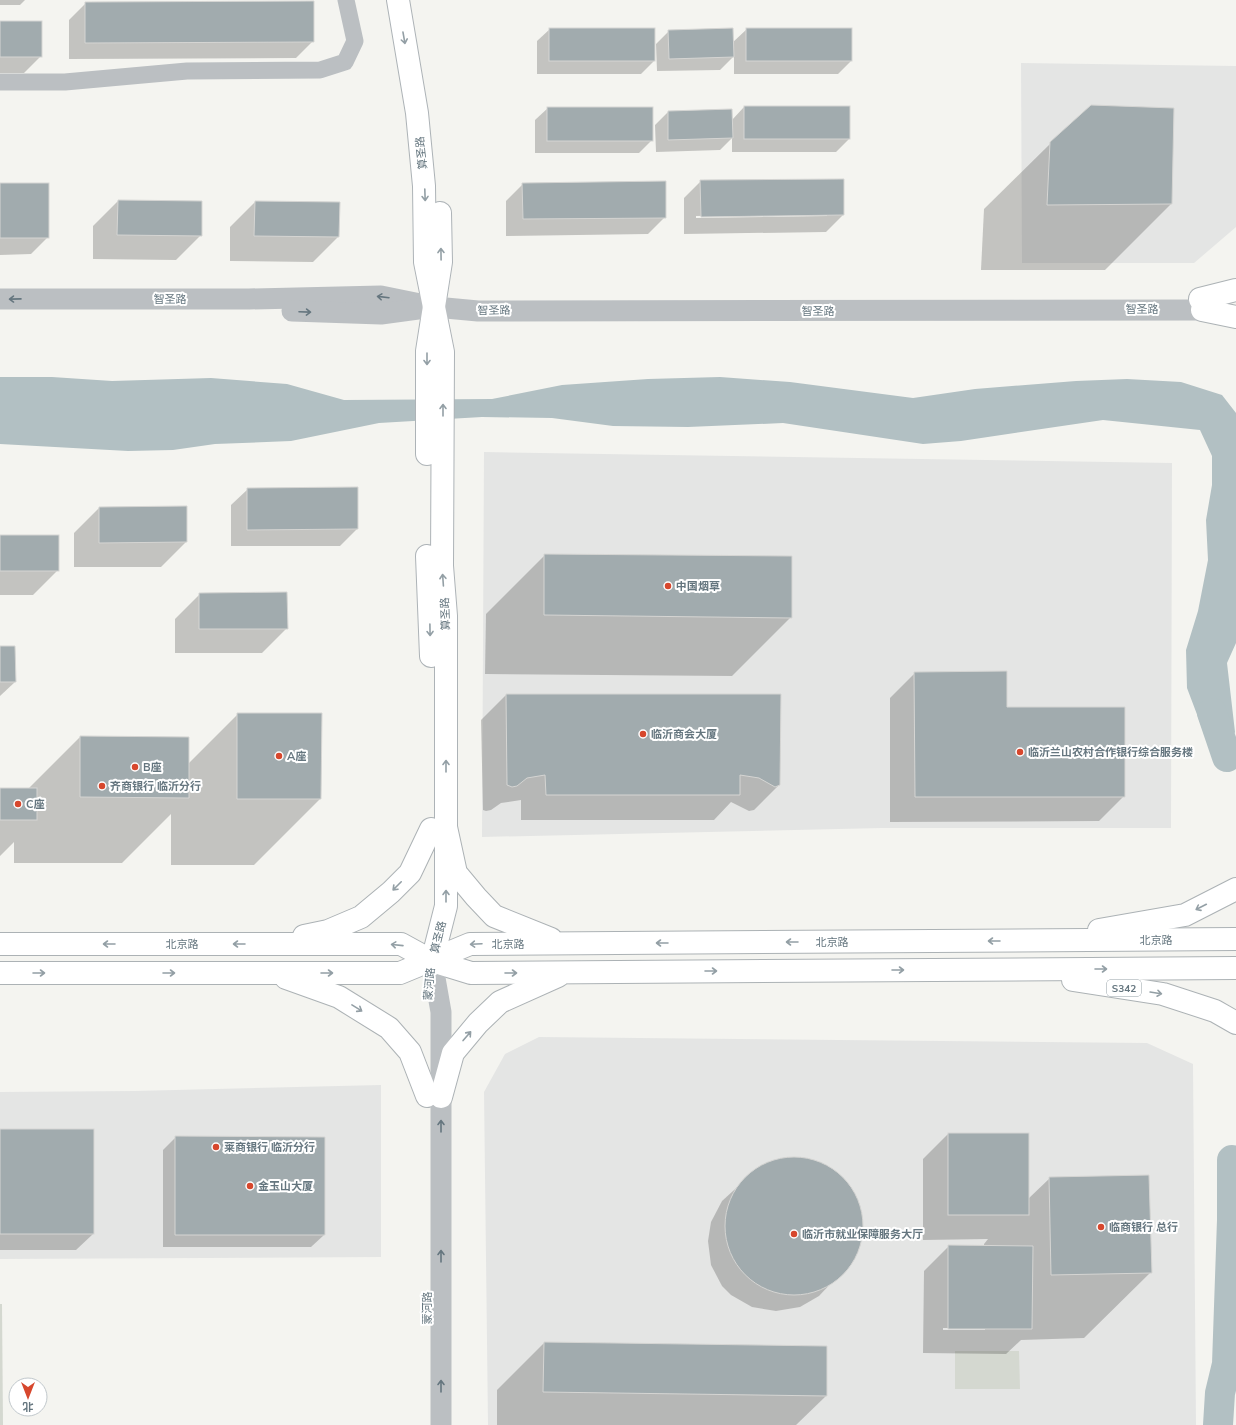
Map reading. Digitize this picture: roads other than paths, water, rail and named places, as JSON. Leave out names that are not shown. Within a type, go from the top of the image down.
[{"type":"main road","name":"算圣路","points":[[398,0],[417,113],[424,186],[425,262],[435,307]]},
{"type":"main road","name":"算圣路","points":[[413,0],[432,111],[440,185],[441,262],[427,351],[435,384],[435,437],[427,566],[438,828],[432,961]]},
{"type":"main road","points":[[1201,304],[1236,290]]},
{"type":"main road","points":[[1201,304],[1236,317]]},
{"type":"main road","points":[[438,828],[456,873],[494,916],[561,944]]},
{"type":"main road","points":[[266,944],[328,931],[361,917],[391,892],[410,873],[438,828]]},
{"type":"main road","points":[[1033,941],[1185,915],[1236,889]]},
{"type":"main road","name":"北京路","points":[[0,973],[400,973],[470,944],[1236,939]]},
{"type":"main road","name":"北京路","points":[[0,944],[401,944],[432,961],[471,973],[1236,968]]},
{"type":"main road","name":"S342","points":[[1006,970],[1163,994],[1215,1011],[1236,1023]]},
{"type":"main road","points":[[434,1096],[453,1053],[478,1023],[500,1002],[566,972]]},
{"type":"main road","points":[[270,973],[339,997],[389,1028],[410,1052],[434,1096]]},
{"type":"street","points":[[0,82],[65,82],[187,71],[320,70],[345,62],[355,41],[346,0]]},
{"type":"street","name":"智圣路","points":[[0,299],[249,299],[381,296],[435,307],[478,310],[1201,304]]},
{"type":"street","name":"智圣路","points":[[0,313],[88,310],[249,310],[382,314],[435,307]]},
{"type":"street","name":"蒙河路","points":[[432,961],[427,1012],[434,1096],[441,1425]]},
{"type":"street","name":"蒙河路","points":[[427,1425],[434,1096]]},
{"type":"waterway","points":[[1212,713],[1227,757]]},
{"type":"waterway","points":[[1218,1425],[1220,1393],[1227,1364],[1232,1220],[1232,1160]]},
{"type":"place","name":"中国烟草","points":[[668,586]]},
{"type":"place","name":"临沂商会大厦","points":[[643,734]]},
{"type":"place","name":"临沂兰山农村合作银行综合服务楼","points":[[1020,752]]},
{"type":"place","name":"A座","points":[[279,756]]},
{"type":"place","name":"B座","points":[[135,767]]},
{"type":"place","name":"齐商银行 临沂分行","points":[[102,786]]},
{"type":"place","name":"C座","points":[[18,804]]},
{"type":"place","name":"莱商银行 临沂分行","points":[[216,1147]]},
{"type":"place","name":"金玉山大厦","points":[[250,1186]]},
{"type":"place","name":"临商银行 总行","points":[[1101,1227]]},
{"type":"place","name":"临沂市就业保障服务大厅","points":[[794,1234]]}]
